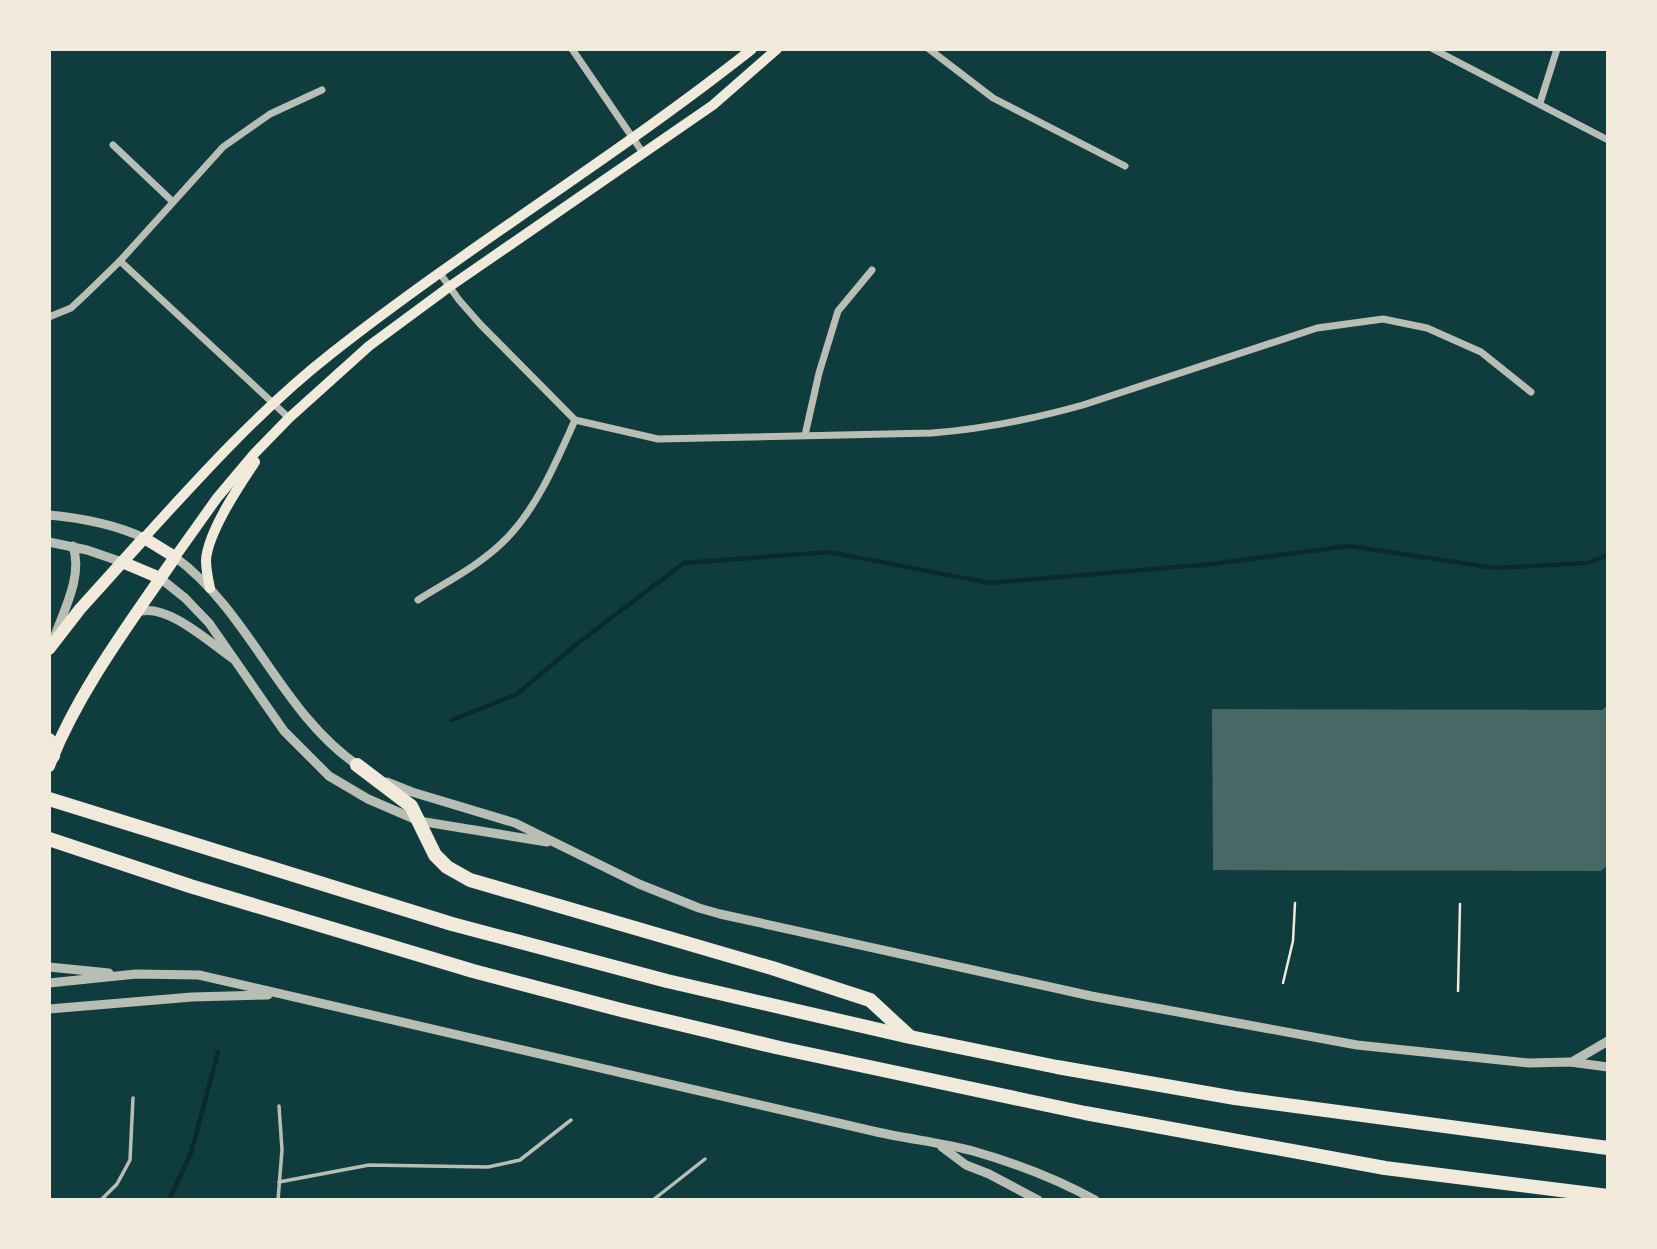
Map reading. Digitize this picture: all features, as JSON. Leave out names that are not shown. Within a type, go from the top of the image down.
[{"type":"highway","points":[[49,740],[51,761]]},
{"type":"highway","points":[[357,765],[411,806],[439,860],[470,880],[772,968],[870,1000],[910,1037]]},
{"type":"highway","points":[[49,799],[452,924],[667,981],[910,1037],[1057,1068],[1235,1098],[1608,1148]]},
{"type":"highway","points":[[49,839],[190,886],[473,971],[780,1048],[1085,1113],[1372,1166],[1608,1196]]},
{"type":"main road","points":[[50,647],[201,475],[273,405],[331,354],[439,272],[688,100],[752,49]]},
{"type":"main road","points":[[51,761],[92,682],[160,578],[217,498],[289,418],[369,346],[449,287],[713,105],[777,49]]},
{"type":"main road","points":[[210,588],[206,560],[218,526],[235,493],[274,433]]},
{"type":"main road","points":[[144,538],[175,557]]},
{"type":"main road","points":[[122,562],[160,578]]},
{"type":"street","points":[[572,49],[643,152]]},
{"type":"street","points":[[929,49],[993,98],[1125,166]]},
{"type":"street","points":[[1433,49],[1608,140]]},
{"type":"street","points":[[1540,103],[1557,49]]},
{"type":"street","points":[[49,317],[76,304],[120,261],[207,163],[240,133],[270,114],[322,90]]},
{"type":"street","points":[[113,145],[173,201]]},
{"type":"street","points":[[120,261],[289,418]]},
{"type":"street","points":[[805,435],[818,373],[838,311],[872,270]]},
{"type":"street","points":[[439,272],[480,324],[576,420],[658,439],[932,433],[978,429],[1023,421],[1083,405],[1317,328],[1383,319],[1427,328],[1482,352],[1531,392]]},
{"type":"street","points":[[418,600],[491,552],[517,526],[576,420]]},
{"type":"street","points":[[49,514],[88,520],[144,538]]},
{"type":"street","points":[[49,542],[73,546],[122,562]]},
{"type":"street","points":[[50,647],[75,573],[76,558],[73,546]]},
{"type":"street","points":[[175,557],[210,588],[233,615],[311,725],[357,765],[405,790],[506,819],[639,884],[699,908],[1091,996],[1357,1045],[1529,1063],[1570,1062],[1608,1067]]},
{"type":"street","points":[[160,578],[199,612],[239,663],[285,731],[319,767],[368,799],[419,821],[555,844]]},
{"type":"street","points":[[138,612],[149,610],[172,617],[239,663]]},
{"type":"street","points":[[49,967],[136,974],[199,975],[941,1146],[970,1150],[1009,1162],[1095,1200]]},
{"type":"street","points":[[49,983],[136,974]]},
{"type":"street","points":[[49,1009],[192,998],[280,995]]},
{"type":"street","points":[[1570,1062],[1608,1041]]},
{"type":"street","points":[[941,1146],[966,1165],[1038,1200]]},
{"type":"lane","points":[[101,1200],[117,1184],[130,1160],[133,1098]]},
{"type":"lane","points":[[278,1200],[282,1150],[279,1106]]},
{"type":"lane","points":[[279,1182],[369,1165],[488,1167],[520,1160],[571,1120]]},
{"type":"lane","points":[[653,1200],[705,1159]]},
{"type":"path","points":[[1283,984],[1293,941],[1295,903]]},
{"type":"path","points":[[1458,991],[1460,904]]},
{"type":"building","points":[[1608,705],[1608,865],[1601,871],[1213,870],[1212,709],[1602,710]]},
{"type":"waterway","points":[[452,720],[517,694],[578,643],[684,563],[829,552],[990,583],[1212,564],[1349,546],[1495,568],[1587,563],[1608,555]]},
{"type":"waterway","points":[[169,1200],[191,1153],[218,1052]]}]
